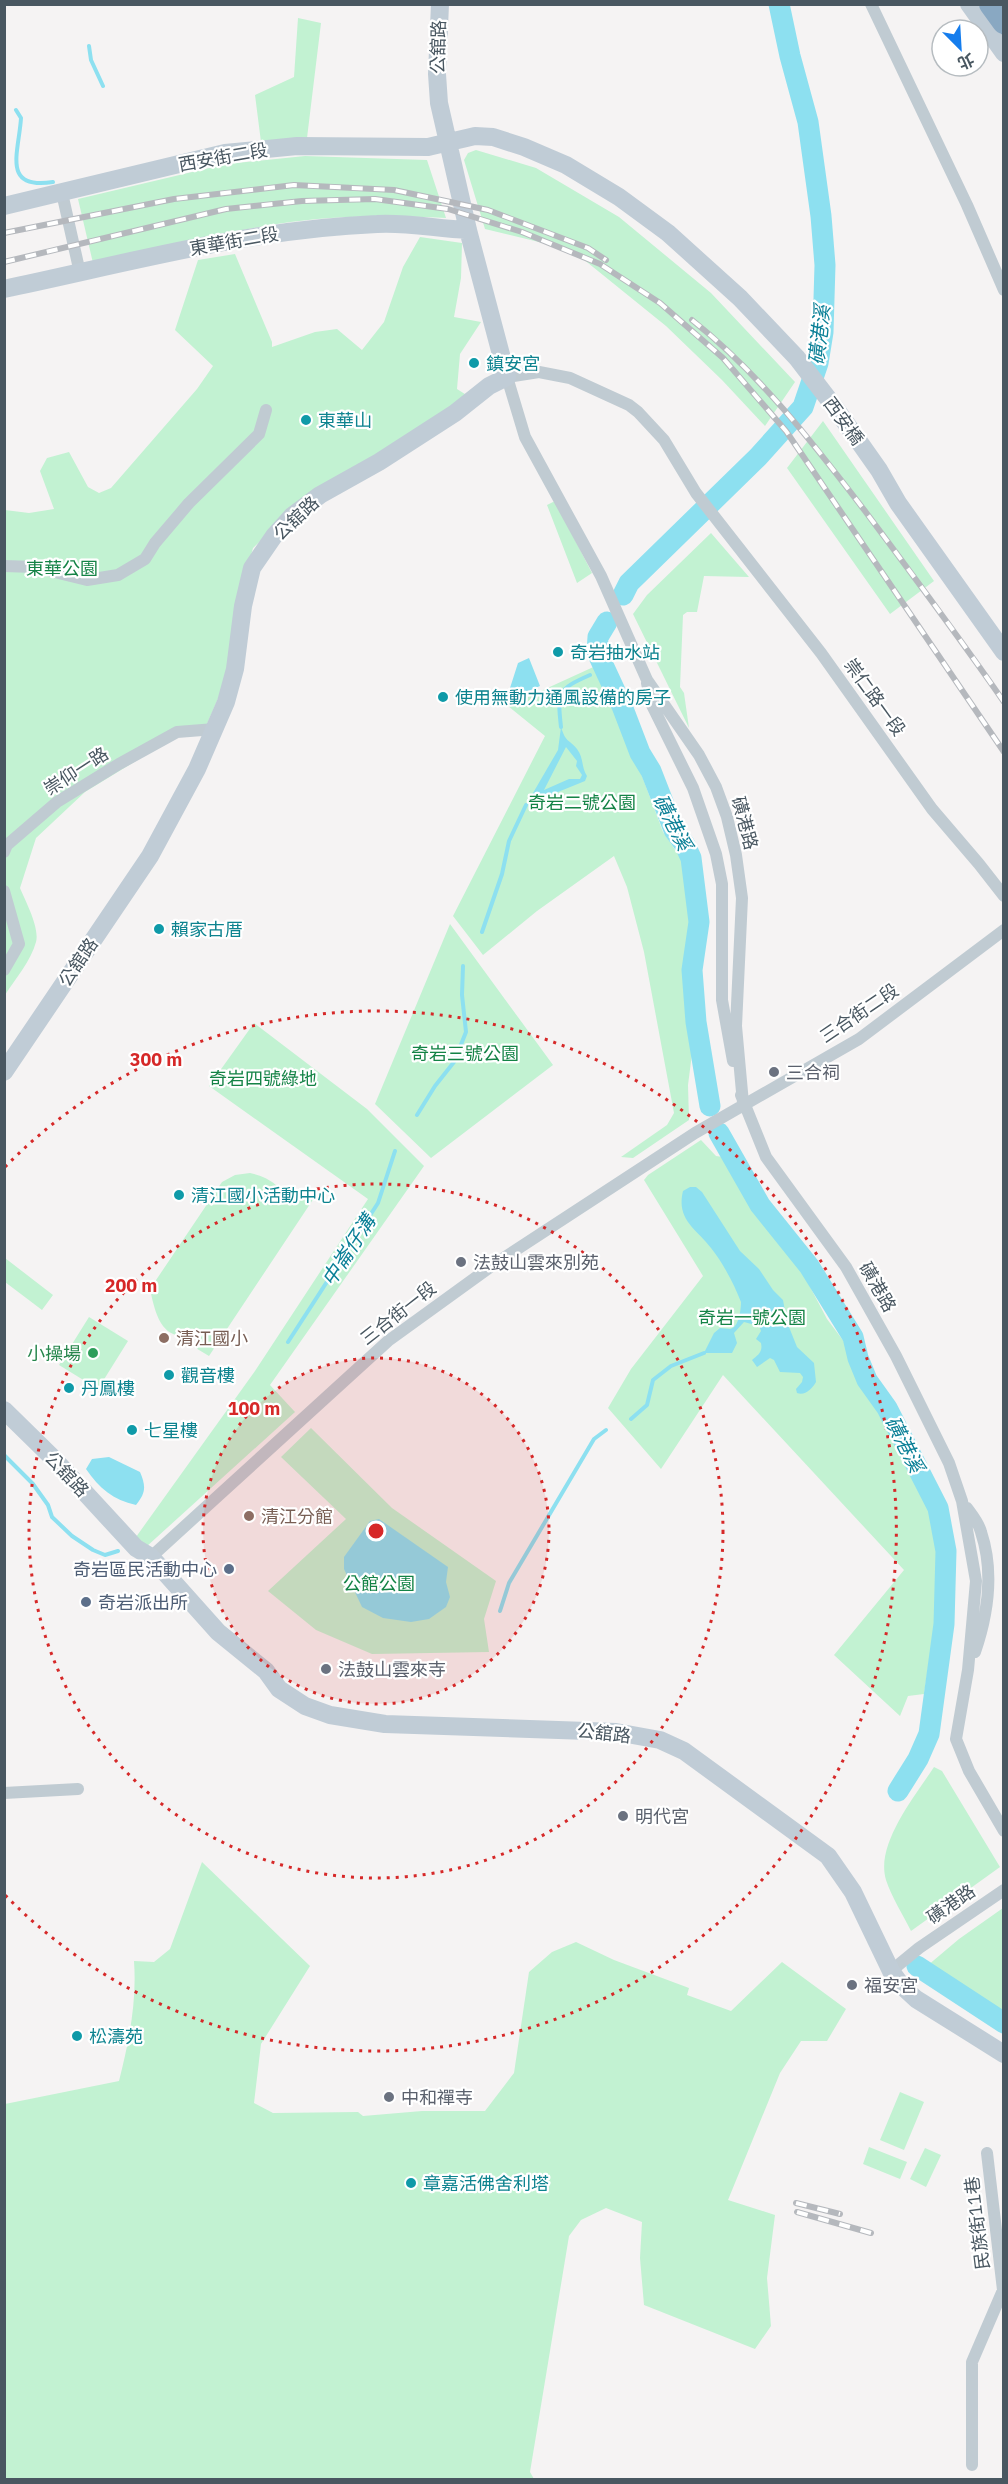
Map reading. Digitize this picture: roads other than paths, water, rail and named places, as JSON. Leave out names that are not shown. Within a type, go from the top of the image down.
[{"type":"highway","points":[[991,4],[1004,22]]},
{"type":"street","name":"公舘路","points":[[4,1072],[150,856],[197,769],[216,729],[235,669],[243,606],[252,568],[274,536],[292,516],[320,495],[379,462],[455,413],[489,386],[507,377],[468,230],[439,103],[437,74],[440,4]]},
{"type":"street","points":[[871,4],[1004,290]]},
{"type":"street","points":[[969,4],[1004,53]]},
{"type":"street","name":"西安街二段","points":[[4,206],[225,153],[297,146],[428,147],[475,136],[493,137],[566,165],[599,184]]},
{"type":"street","name":"西安橋","points":[[599,184],[668,233],[740,298],[797,358],[879,470],[898,503],[1004,652]]},
{"type":"street","points":[[62,193],[81,273]]},
{"type":"street","name":"東華街二段","points":[[4,289],[177,251],[278,232],[379,224],[468,230]]},
{"type":"street","name":"崇仁路一段","points":[[507,377],[539,372],[570,378],[629,405],[664,440],[702,501],[828,662],[932,809],[980,864],[1004,896]]},
{"type":"street","name":"磺港路","points":[[507,377],[525,437],[601,576],[647,680],[699,755],[716,787],[727,817],[736,855],[742,898],[736,1026],[744,1103]]},
{"type":"street","points":[[4,566],[34,567],[87,580],[117,575],[145,559],[155,543],[189,503],[259,434],[266,410]]},
{"type":"street","name":"磺港路","points":[[647,680],[651,703],[693,788],[716,854],[722,884],[722,1000],[729,1042],[744,1103],[766,1157],[829,1241],[877,1320],[949,1464],[962,1501],[976,1581],[968,1670],[956,1739],[969,1771],[1004,1831]]},
{"type":"street","name":"崇仰一路","points":[[4,852],[7,845],[57,802],[119,764],[177,732],[216,729]]},
{"type":"street","points":[[4,891],[19,944],[4,970]]},
{"type":"street","name":"三合街二段","points":[[727,1113],[859,1039],[1004,930]]},
{"type":"street","name":"三合街一段","points":[[138,1549],[388,1341],[493,1265],[727,1113]]},
{"type":"street","name":"公舘路","points":[[4,1410],[54,1459],[218,1632],[266,1671],[279,1689],[305,1707],[330,1715],[385,1724],[616,1732],[660,1740],[684,1751],[828,1856],[853,1892],[896,1966],[902,1986],[916,1999],[1004,2054]]},
{"type":"street","points":[[4,1793],[78,1789]]},
{"type":"street","name":"磺港路","points":[[896,1966],[1004,1890]]},
{"type":"street","name":"民族街11巷","points":[[987,2153],[1003,2290]]},
{"type":"street","points":[[972,2465],[972,2362],[1003,2290]]},
{"type":"water","points":[[529,658],[540,686],[519,695],[510,688],[518,663]]},
{"type":"water","points":[[561,727],[566,738],[579,752],[587,776],[585,781],[526,805],[558,750]],"holes":[[[566,747],[577,761],[576,766],[582,775],[580,779],[569,779],[544,790]]]},
{"type":"water","points":[[696,1187],[702,1192],[740,1251],[759,1269],[783,1300],[787,1322],[797,1347],[814,1363],[816,1382],[803,1394],[797,1393],[796,1389],[802,1382],[803,1377],[800,1373],[780,1372],[774,1360],[770,1358],[757,1367],[752,1360],[761,1349],[761,1343],[756,1339],[761,1331],[759,1326],[744,1322],[734,1333],[737,1343],[732,1353],[704,1353],[714,1333],[720,1328],[730,1329],[736,1325],[741,1302],[720,1260],[685,1217],[682,1209],[683,1191]]},
{"type":"water","points":[[109,1457],[140,1472],[144,1489],[136,1505],[120,1500],[107,1492],[86,1469],[92,1459]]},
{"type":"water","points":[[379,1519],[448,1567],[446,1582],[450,1597],[446,1607],[429,1619],[411,1622],[383,1618],[362,1607],[344,1569],[344,1557],[370,1521]]},
{"type":"waterway","name":"磺港溪","points":[[623,595],[629,583],[758,457],[803,407],[818,363],[823,332],[825,265],[821,216],[808,122],[779,4]]},
{"type":"waterway","points":[[89,46],[91,60],[103,86]]},
{"type":"waterway","points":[[16,110],[21,118],[17,155],[19,174],[26,180],[37,183],[53,182]]},
{"type":"waterway","name":"磺港溪","points":[[607,622],[598,637],[597,652],[622,706],[640,753],[651,771],[674,830],[691,858],[699,922],[692,970],[696,1022],[710,1106]]},
{"type":"waterway","name":"中崙仔溝","points":[[561,727],[559,706],[562,693],[571,684],[590,675]]},
{"type":"waterway","name":"中崙仔溝","points":[[482,932],[502,874],[509,841],[526,805]]},
{"type":"waterway","name":"中崙仔溝","points":[[417,1115],[435,1086],[454,1062],[466,1032],[462,995],[463,966]]},
{"type":"waterway","name":"磺港溪","points":[[719,1133],[760,1205],[809,1266],[853,1337],[867,1380],[887,1408],[938,1508],[946,1551],[944,1624],[929,1734],[918,1759],[898,1791]]},
{"type":"waterway","name":"中崙仔溝","points":[[288,1342],[378,1203],[395,1151]]},
{"type":"waterway","points":[[631,1419],[647,1405],[653,1380],[671,1366],[704,1353]]},
{"type":"waterway","points":[[500,1611],[509,1583],[594,1439],[606,1430]]},
{"type":"waterway","name":"中崙仔溝","points":[[4,1455],[33,1484],[48,1505],[52,1517],[72,1536],[105,1555],[118,1551]]},
{"type":"waterway","name":"磺港溪","points":[[917,1966],[1004,2023]]},
{"type":"railway","points":[[4,233],[174,199],[294,185],[394,190],[488,210],[588,248],[606,260]]},
{"type":"railway","points":[[4,262],[226,209],[302,201],[375,199],[448,209],[522,232],[600,264],[660,303],[723,358],[786,431],[1004,752]]},
{"type":"railway","points":[[692,320],[740,363],[805,435],[883,535],[1004,702]]},
{"type":"railway","points":[[796,2203],[840,2214]]},
{"type":"railway","points":[[797,2212],[871,2233]]},
{"type":"place","name":"鎮安宮","points":[[474,363]]},
{"type":"place","name":"東華山","points":[[306,420]]},
{"type":"place","name":"奇岩抽水站","points":[[558,652]]},
{"type":"place","name":"使用無動力通風設備的房子","points":[[443,697]]},
{"type":"place","name":"賴家古厝","points":[[159,929]]},
{"type":"place","name":"三合祠","points":[[774,1072]]},
{"type":"place","name":"清江國小活動中心","points":[[179,1195]]},
{"type":"place","name":"法鼓山雲來別苑","points":[[461,1262]]},
{"type":"place","name":"清江國小","points":[[164,1338]]},
{"type":"place","name":"小操場","points":[[93,1353]]},
{"type":"place","name":"觀音樓","points":[[169,1375]]},
{"type":"place","name":"丹鳳樓","points":[[69,1388]]},
{"type":"place","name":"七星樓","points":[[132,1430]]},
{"type":"place","name":"清江分館","points":[[249,1516]]},
{"type":"place","name":"奇岩區民活動中心","points":[[229,1569]]},
{"type":"place","name":"奇岩派出所","points":[[86,1602]]},
{"type":"place","name":"法鼓山雲來寺","points":[[326,1669]]},
{"type":"place","name":"明代宮","points":[[623,1816]]},
{"type":"place","name":"福安宮","points":[[852,1985]]},
{"type":"place","name":"松濤苑","points":[[77,2036]]},
{"type":"place","name":"中和禪寺","points":[[389,2097]]},
{"type":"place","name":"章嘉活佛舍利塔","points":[[411,2183]]},
{"type":"park label","name":"東華公園","points":[[62,568]]},
{"type":"park label","name":"奇岩二號公園","points":[[582,802]]},
{"type":"park label","name":"奇岩三號公園","points":[[465,1053]]},
{"type":"park label","name":"奇岩四號綠地","points":[[263,1078]]},
{"type":"park label","name":"奇岩一號公園","points":[[752,1317]]},
{"type":"park label","name":"公館公園","points":[[379,1583]]}]
